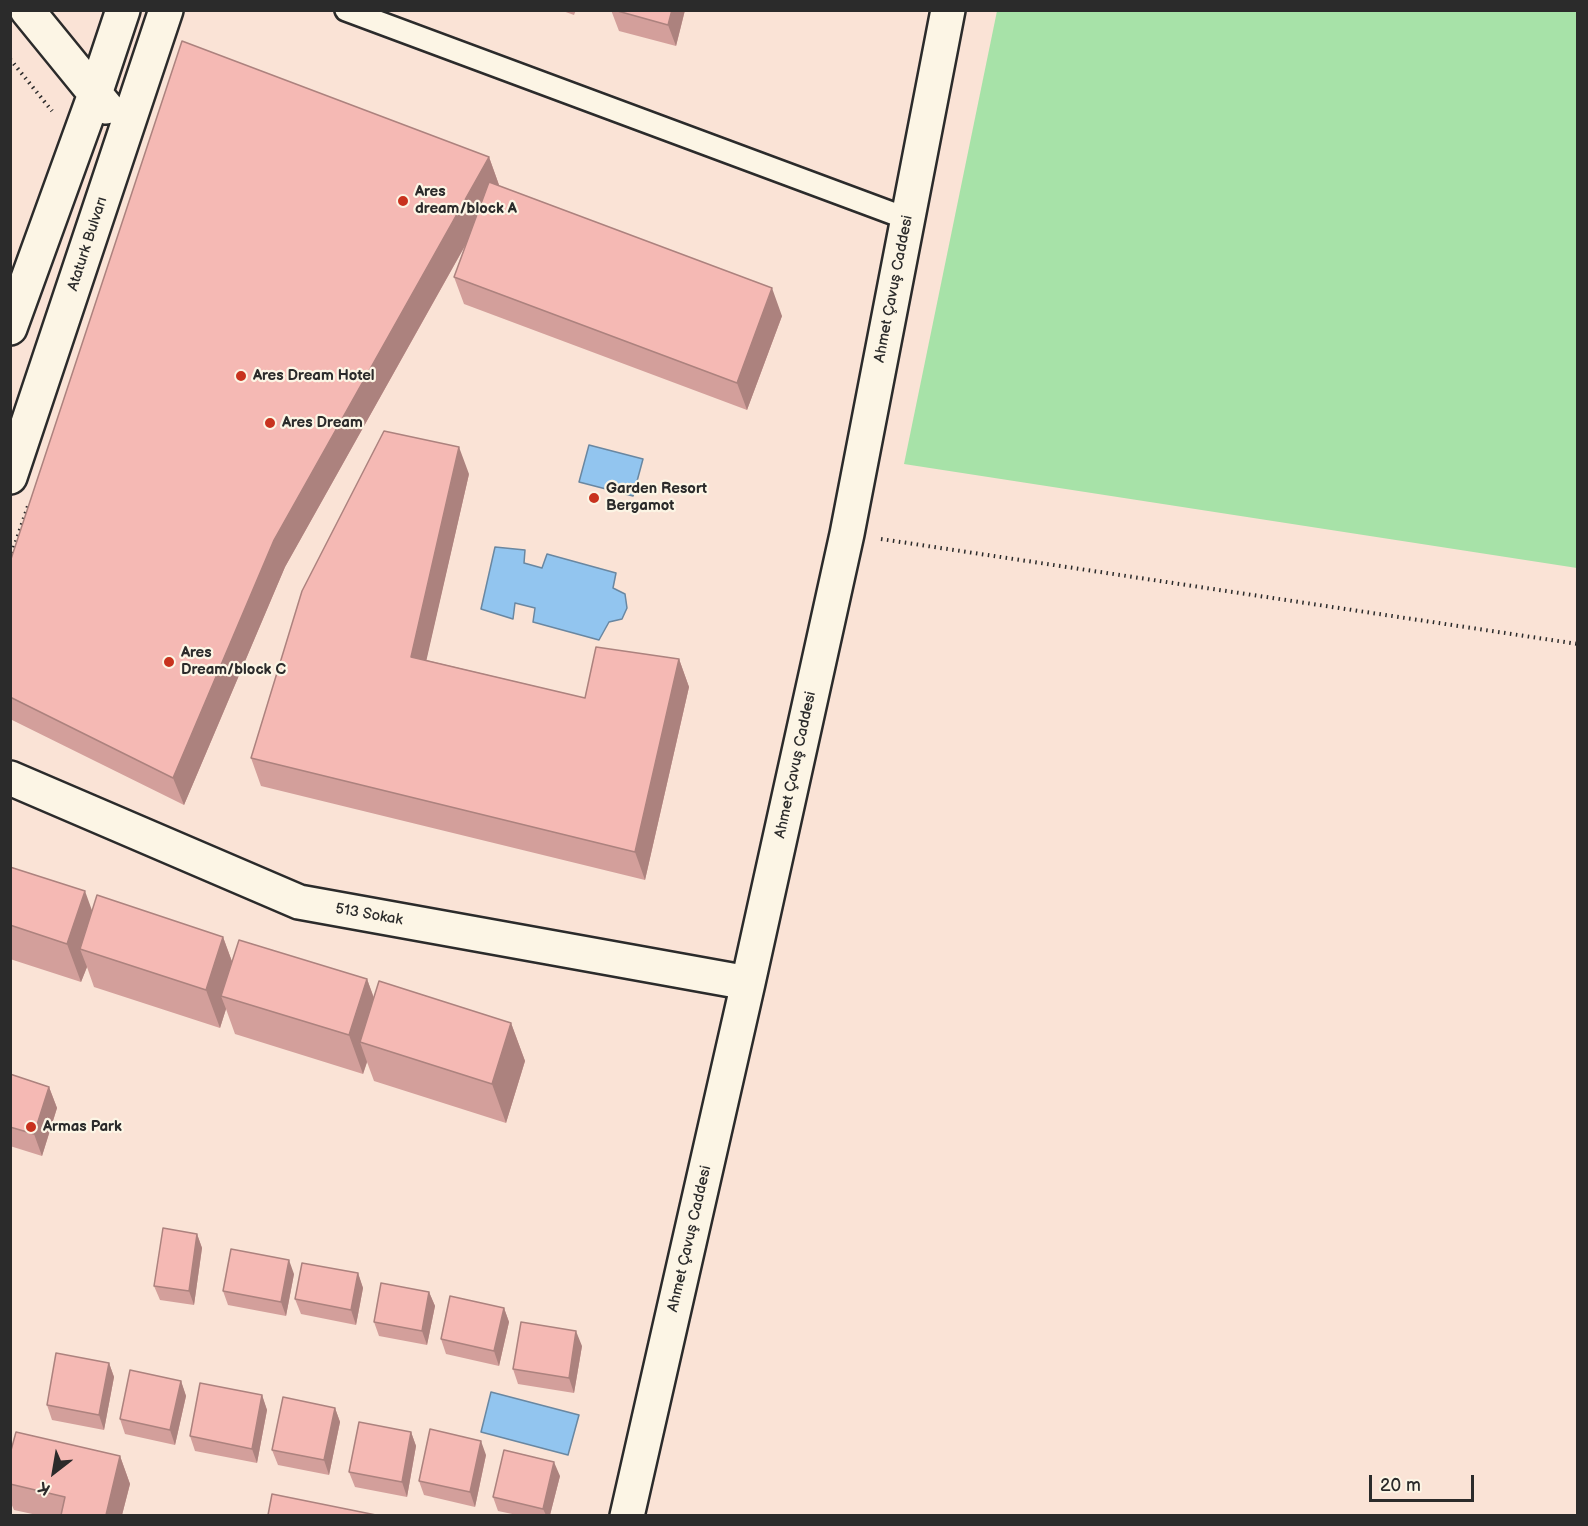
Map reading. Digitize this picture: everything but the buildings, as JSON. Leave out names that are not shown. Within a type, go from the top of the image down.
[{"type":"street","points":[[27,10],[126,131]]},
{"type":"street","points":[[10,328],[123,10]]},
{"type":"street","name":"Ataturk Bulvarı","points":[[10,477],[166,10]]},
{"type":"street","name":"Ahmet Çavuş Caddesi","points":[[627,1515],[847,534],[948,10]]},
{"type":"street","name":"513 Sokak","points":[[10,778],[299,903],[748,983]]},
{"type":"lane","points":[[346,10],[908,219]]},
{"type":"path","points":[[10,59],[55,114]]},
{"type":"path","points":[[847,534],[1578,644]]},
{"type":"green space","points":[[997,11],[1577,11],[1577,568],[904,464]]},
{"type":"water","points":[[589,445],[643,459],[633,496],[579,482]]},
{"type":"water","points":[[495,547],[525,550],[524,563],[542,568],[547,554],[616,573],[613,588],[625,594],[627,608],[622,619],[609,622],[599,640],[533,622],[535,608],[515,603],[513,619],[481,609]]},
{"type":"water","points":[[491,1392],[579,1415],[568,1455],[481,1432]]},
{"type":"place","name":"Ares dream/block A","points":[[403,201]]},
{"type":"place","name":"Ares Dream Hotel","points":[[241,376]]},
{"type":"place","name":"Ares Dream","points":[[270,423]]},
{"type":"place","name":"Garden Resort Bergamot","points":[[594,498]]},
{"type":"place","name":"Ares Dream/block C","points":[[169,662]]},
{"type":"place","name":"Armas Park","points":[[31,1127]]}]
